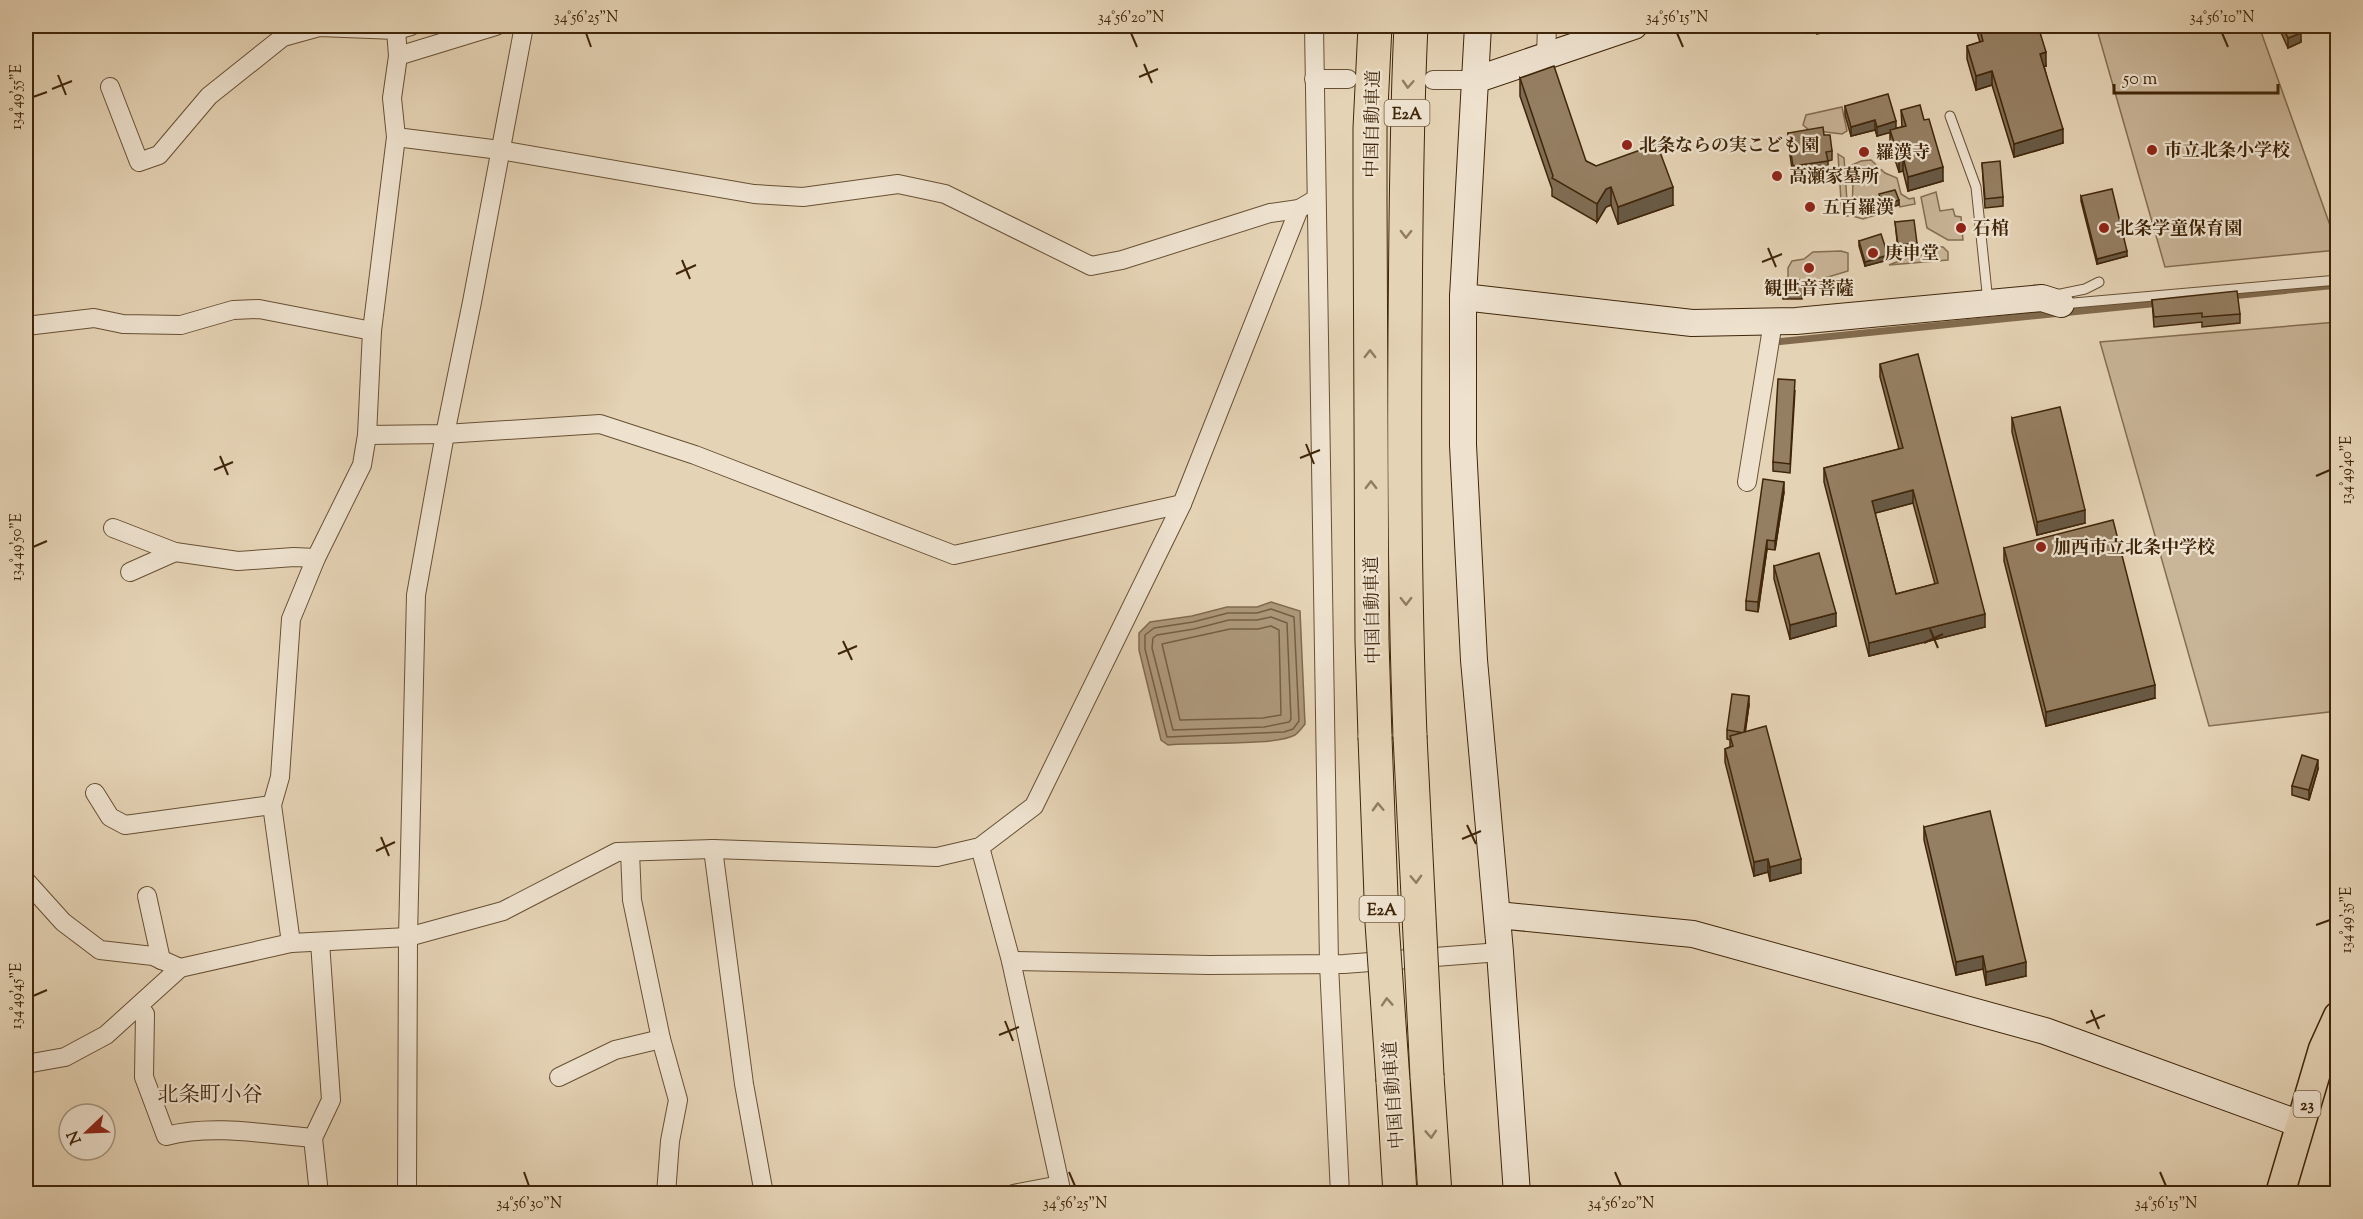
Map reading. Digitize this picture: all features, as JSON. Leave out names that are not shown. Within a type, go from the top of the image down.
[{"type":"highway","name":"中国自動車道","points":[[1375,26],[1370,128],[1371,543],[1382,923],[1400,1194]]},
{"type":"highway","name":"中国自動車道","points":[[1411,26],[1406,121],[1405,267],[1407,642],[1427,1076],[1435,1194]]},
{"type":"main road","name":"23","points":[[2280,1194],[2323,1049],[2337,1016]]},
{"type":"street","points":[[398,56],[496,26]]},
{"type":"street","points":[[407,1194],[408,938],[416,595],[524,26]]},
{"type":"street","points":[[1314,26],[1329,964],[1340,1194]]},
{"type":"street","points":[[1478,26],[1463,297],[1464,445],[1474,660],[1500,952],[1517,1194]]},
{"type":"street","points":[[1546,55],[1547,26]]},
{"type":"street","points":[[1432,80],[1475,80],[1634,26]]},
{"type":"street","points":[[110,87],[139,162],[159,155],[210,96],[283,37],[319,27],[399,27],[398,56],[392,98],[396,137],[372,331],[368,435],[362,465],[316,558],[291,618],[280,777],[272,805],[291,943]]},
{"type":"street","points":[[1314,79],[1348,79]]},
{"type":"street","points":[[396,137],[500,150],[754,194],[803,197],[898,184],[945,194],[1091,266],[1122,261],[1270,213],[1299,209],[1316,199]]},
{"type":"street","points":[[26,1064],[65,1057],[106,1035],[180,968],[291,943],[408,938],[503,911],[617,852],[713,849],[937,857],[981,847],[1034,806],[1182,504],[1299,209]]},
{"type":"street","points":[[1463,297],[1692,323],[1773,322],[1988,302],[2052,301]]},
{"type":"street","points":[[26,326],[94,318],[123,324],[181,325],[233,310],[259,309],[372,331]]},
{"type":"street","points":[[1747,482],[1773,322]]},
{"type":"street","points":[[368,435],[445,434],[600,424],[695,455],[954,555],[1182,504]]},
{"type":"street","points":[[113,528],[175,552],[238,561],[294,557],[316,558]]},
{"type":"street","points":[[130,572],[175,552]]},
{"type":"street","points":[[95,793],[110,817],[125,825],[272,805]]},
{"type":"street","points":[[981,847],[1011,961],[1060,1185],[1013,1194]]},
{"type":"street","points":[[713,849],[744,1084],[764,1194]]},
{"type":"street","points":[[630,852],[632,900],[662,1039],[678,1100],[670,1142],[666,1194]]},
{"type":"street","points":[[26,881],[63,922],[100,950],[153,956],[180,968]]},
{"type":"street","points":[[147,896],[161,960]]},
{"type":"street","points":[[1497,915],[1693,934],[2045,1031],[2300,1124]]},
{"type":"street","points":[[319,1194],[313,1138],[331,1100],[320,942]]},
{"type":"street","points":[[1011,961],[1209,965],[1329,964],[1500,952]]},
{"type":"street","points":[[139,1007],[145,1014],[144,1077],[165,1136],[186,1131],[226,1131],[313,1138]]},
{"type":"street","points":[[559,1077],[615,1050],[662,1039]]},
{"type":"lane","points":[[1950,116],[1976,187],[1988,302]]},
{"type":"lane","points":[[2052,301],[2337,280]]},
{"type":"lane","points":[[2052,301],[2099,282]]},
{"type":"shaded area","points":[[2096,26],[2259,26],[2337,250],[2165,267]]},
{"type":"shaded area","points":[[1842,107],[1847,131],[1842,134],[1809,130],[1803,125],[1806,115]]},
{"type":"shaded area","points":[[1838,154],[1844,158],[1848,216],[1842,216]]},
{"type":"shaded area","points":[[1871,160],[1885,173],[1897,178],[1901,194],[1909,199],[1914,198],[1915,204],[1900,207],[1896,192],[1878,199],[1882,213],[1863,219],[1852,216],[1853,179],[1850,166]]},
{"type":"shaded area","points":[[1936,192],[1940,211],[1953,209],[1955,216],[1961,217],[1963,240],[1948,240],[1927,228],[1921,197]]},
{"type":"shaded area","points":[[1935,247],[1943,247],[1948,252],[1948,260],[1889,265],[1912,256],[1927,255]]},
{"type":"shaded area","points":[[1813,252],[1848,253],[1848,271],[1815,281],[1788,279],[1788,268],[1792,261],[1804,259]]},
{"type":"shaded area","points":[[2337,322],[2337,711],[2209,726],[2100,342]]},
{"type":"water","points":[[1271,602],[1300,611],[1305,724],[1302,728],[1295,735],[1271,741],[1168,745],[1161,740],[1139,650],[1139,633],[1150,622],[1192,616],[1227,607],[1257,607]]},
{"type":"building","points":[[1979,26],[2038,26],[2046,52],[2040,54],[2063,129],[2014,144],[1992,71],[1976,76],[1967,46],[1983,41]]},
{"type":"building","points":[[2282,26],[2298,26],[2301,33],[2288,38]]},
{"type":"building","points":[[1554,66],[1586,161],[1596,166],[1657,144],[1673,187],[1618,207],[1611,187],[1606,189],[1597,204],[1552,178],[1520,78]]},
{"type":"building","points":[[1888,94],[1896,121],[1877,127],[1875,120],[1851,127],[1845,106]]},
{"type":"building","points":[[1920,105],[1924,120],[1929,119],[1943,167],[1908,177],[1903,157],[1899,158],[1890,130],[1906,126],[1901,110]]},
{"type":"building","points":[[1823,127],[1824,135],[1830,135],[1832,151],[1826,152],[1828,161],[1793,166],[1788,133]]},
{"type":"building","points":[[2000,161],[2003,197],[1985,199],[1982,163]]},
{"type":"building","name":"北条学童保育園","points":[[2112,189],[2127,251],[2097,259],[2081,196]]},
{"type":"building","points":[[1895,190],[1899,200],[1882,205],[1879,194]]},
{"type":"building","points":[[1914,220],[1917,243],[1898,245],[1895,222]]},
{"type":"building","name":"庚申堂","points":[[1881,234],[1888,255],[1865,262],[1859,241]]},
{"type":"building","points":[[1784,283],[1802,283],[1802,295],[1783,294]]},
{"type":"building","points":[[2237,291],[2240,314],[2202,317],[2202,313],[2154,317],[2152,300]]},
{"type":"building","points":[[1918,354],[1985,614],[1869,643],[1824,468],[1903,448],[1880,364]],"holes":[[[1913,490],[1938,583],[1896,594],[1872,501]]]},
{"type":"building","points":[[1778,379],[1795,380],[1790,464],[1773,462]]},
{"type":"building","points":[[2060,407],[2085,510],[2037,522],[2012,418]]},
{"type":"building","points":[[1763,479],[1784,482],[1775,541],[1767,540],[1758,602],[1746,601]]},
{"type":"building","points":[[2113,520],[2155,685],[2046,712],[2004,548]]},
{"type":"building","points":[[1819,553],[1836,613],[1790,625],[1774,566]]},
{"type":"building","points":[[1732,694],[1749,696],[1744,733],[1727,730]]},
{"type":"building","points":[[1766,726],[1801,859],[1770,867],[1768,859],[1754,862],[1725,749],[1733,746],[1730,736]]},
{"type":"building","points":[[2302,755],[2318,760],[2309,790],[2292,786]]},
{"type":"building","points":[[1990,811],[2026,962],[1986,972],[1983,956],[1956,962],[1924,827]]},
{"type":"waterway","points":[[2231,296],[2338,285]]},
{"type":"waterway","points":[[1775,342],[2160,303]]},
{"type":"place","name":"北条ならの実こども園","points":[[1627,145]]},
{"type":"place","name":"市立北条小学校","points":[[2152,150]]},
{"type":"place","name":"羅漢寺","points":[[1864,152]]},
{"type":"place","name":"高瀬家墓所","points":[[1777,176]]},
{"type":"place","name":"五百羅漢","points":[[1810,207]]},
{"type":"place","name":"石棺","points":[[1961,228]]},
{"type":"place","name":"北条学童保育園","points":[[2104,228]]},
{"type":"place","name":"庚申堂","points":[[1873,253]]},
{"type":"place","name":"観世音菩薩","points":[[1809,268]]},
{"type":"place","name":"加西市立北条中学校","points":[[2041,547]]},
{"type":"district","name":"北条町小谷","points":[[210,1094]]}]
